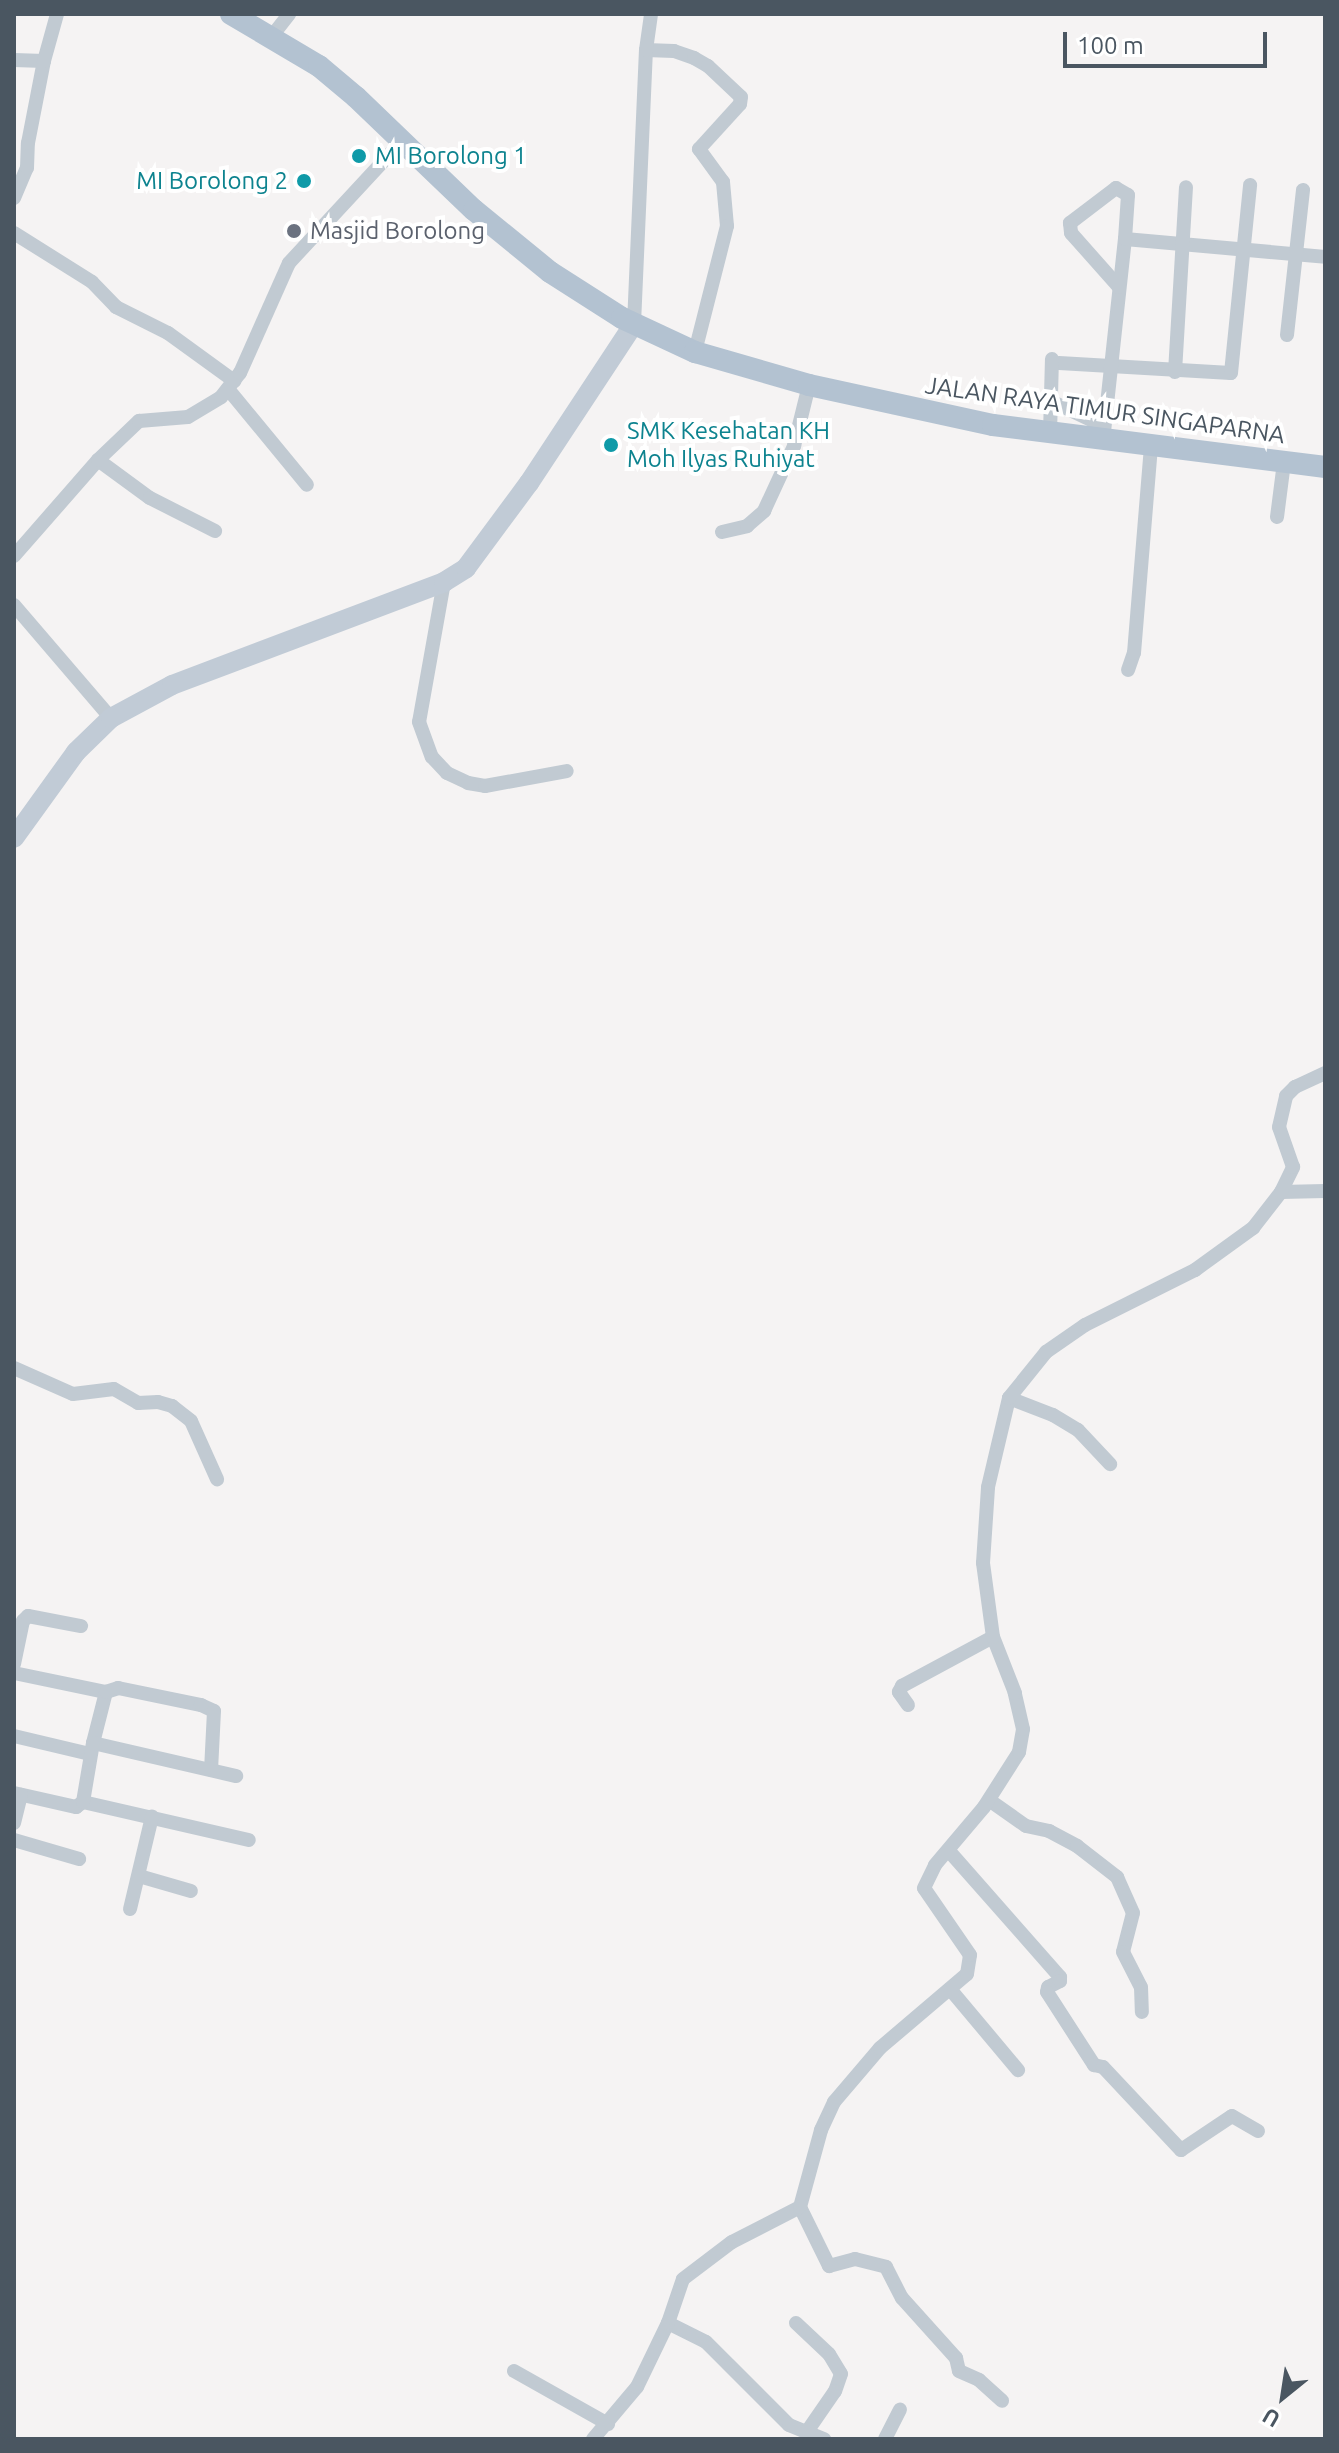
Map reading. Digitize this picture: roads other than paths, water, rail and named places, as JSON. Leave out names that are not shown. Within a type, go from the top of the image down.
[{"type":"main road","name":"JALAN RAYA TIMUR SINGAPARNA","points":[[231,14],[319,66],[474,210],[550,272],[634,324],[695,352],[895,406],[1050,434],[1104,433],[1151,446],[1325,467]]},
{"type":"main road","points":[[14,838],[76,752],[111,718],[172,685],[444,582],[475,559],[634,324]]},
{"type":"street","points":[[14,198],[27,168],[28,143],[57,14]]},
{"type":"street","points":[[272,36],[289,14]]},
{"type":"street","points":[[634,324],[646,50],[651,14]]},
{"type":"street","points":[[646,50],[674,51],[694,58],[708,66],[741,97],[740,104],[699,149],[723,182],[727,226],[695,352]]},
{"type":"street","points":[[14,60],[44,61]]},
{"type":"street","points":[[14,556],[98,460],[139,421],[188,417],[206,409],[231,385],[289,263],[402,141]]},
{"type":"street","points":[[1050,434],[1056,361],[1175,372],[1231,373],[1250,185]]},
{"type":"street","points":[[1175,372],[1186,187]]},
{"type":"street","points":[[1053,402],[1104,433],[1125,239],[1128,195],[1123,189],[1109,191],[1070,223],[1071,233],[1119,287]]},
{"type":"street","points":[[1287,335],[1303,190]]},
{"type":"street","points":[[14,233],[92,282],[116,307],[168,333],[231,385],[307,485]]},
{"type":"street","points":[[1125,239],[1325,257]]},
{"type":"street","points":[[722,532],[747,526],[764,511],[794,446],[809,385]]},
{"type":"street","points":[[1128,670],[1134,653],[1151,446]]},
{"type":"street","points":[[98,460],[150,498],[215,531]]},
{"type":"street","points":[[1277,517],[1284,462]]},
{"type":"street","points":[[444,582],[419,722],[432,757],[447,773],[468,783],[485,786],[567,771]]},
{"type":"street","points":[[14,605],[111,718]]},
{"type":"street","points":[[1002,2401],[979,2380],[959,2371],[956,2358],[902,2298],[886,2267],[855,2259],[829,2266],[800,2207],[821,2130],[834,2102],[880,2048],[967,1974],[970,1955],[924,1888],[935,1865],[989,1800],[1019,1752],[1023,1729],[1015,1693],[993,1637],[984,1548],[988,1487],[1009,1398],[1046,1352],[1085,1325],[1144,1298],[1226,1251],[1253,1228],[1281,1192],[1293,1167],[1279,1127],[1286,1096],[1295,1087],[1325,1073]]},
{"type":"street","points":[[1281,1192],[1317,1194],[1325,1191]]},
{"type":"street","points":[[14,1368],[73,1394],[114,1389],[138,1403],[158,1402],[172,1406],[191,1421],[217,1479]]},
{"type":"street","points":[[1009,1398],[1053,1415],[1078,1430],[1110,1464]]},
{"type":"street","points":[[14,1664],[23,1621],[28,1616],[81,1626]]},
{"type":"street","points":[[908,1705],[899,1692],[902,1686],[993,1637]]},
{"type":"street","points":[[14,1673],[106,1692],[118,1688],[212,1708],[211,1770]]},
{"type":"street","points":[[14,1823],[17,1794],[76,1807],[83,1802],[91,1748],[106,1692]]},
{"type":"street","points":[[14,1736],[236,1776]]},
{"type":"street","points":[[989,1800],[1026,1826],[1049,1831],[1077,1846],[1117,1877],[1133,1913],[1123,1952],[1141,1987],[1142,2012]]},
{"type":"street","points":[[83,1802],[249,1840]]},
{"type":"street","points":[[130,1909],[152,1817]]},
{"type":"street","points":[[14,1840],[79,1859]]},
{"type":"street","points":[[949,1851],[1060,1977],[1060,1981],[1047,1992],[1094,2065],[1103,2067],[1181,2150],[1232,2116],[1258,2131]]},
{"type":"street","points":[[139,1876],[191,1891]]},
{"type":"street","points":[[950,1989],[1018,2070]]},
{"type":"street","points":[[593,2439],[637,2387],[668,2323],[683,2279],[707,2257],[800,2207]]},
{"type":"street","points":[[668,2323],[706,2342],[769,2409],[789,2425],[808,2430],[824,2439]]},
{"type":"street","points":[[796,2323],[829,2354],[841,2374],[835,2391],[808,2430]]},
{"type":"street","points":[[514,2371],[608,2424]]},
{"type":"street","points":[[885,2439],[900,2410]]},
{"type":"place","name":"MI Borolong 1","points":[[359,156]]},
{"type":"place","name":"MI Borolong 2","points":[[304,181]]},
{"type":"place","name":"Masjid Borolong","points":[[294,231]]},
{"type":"place","name":"SMK Kesehatan KH Moh Ilyas Ruhiyat","points":[[611,445]]}]
